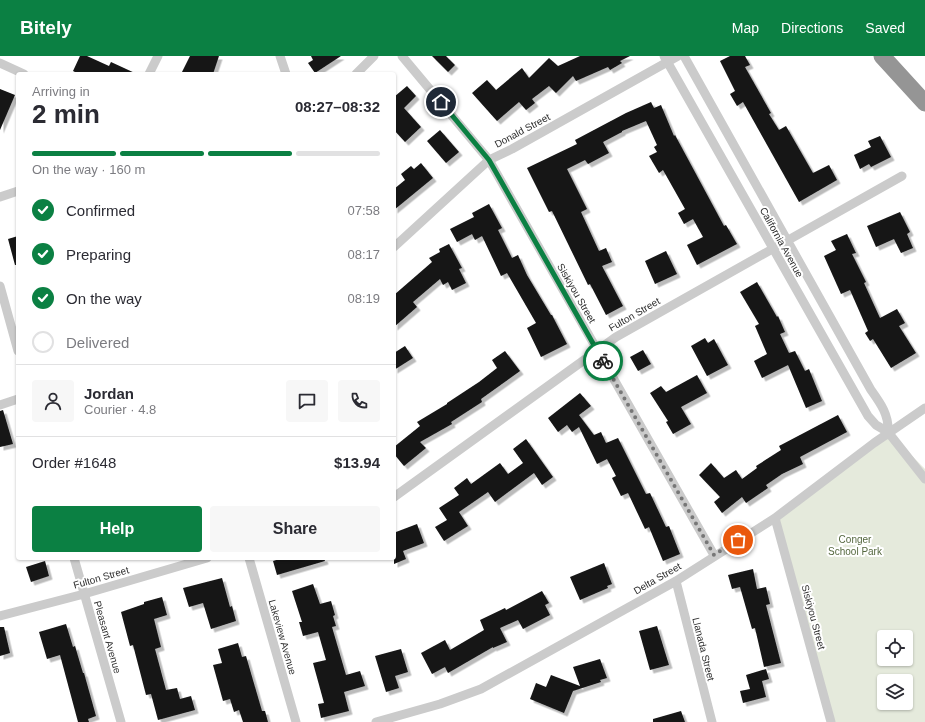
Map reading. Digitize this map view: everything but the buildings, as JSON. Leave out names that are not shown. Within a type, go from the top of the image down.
[{"type":"highway","points":[[882,56],[925,102]]},
{"type":"street","points":[[150,72],[158,56]]},
{"type":"street","points":[[280,56],[285,72]]},
{"type":"street","points":[[358,72],[374,56]]},
{"type":"street","name":"Siskiyou Street","points":[[402,56],[489,160],[714,555]]},
{"type":"street","name":"Donald Street","points":[[396,245],[489,160],[512,149],[666,59],[678,56]]},
{"type":"street","name":"California Avenue","points":[[684,56],[882,407],[888,423],[888,432]]},
{"type":"street","name":"California Avenue","points":[[666,59],[868,416],[880,428],[888,432],[925,479]]},
{"type":"street","points":[[0,63],[20,72]]},
{"type":"street","name":"Fulton Street","points":[[396,496],[597,350],[623,333],[902,176]]},
{"type":"street","points":[[0,197],[16,193]]},
{"type":"street","points":[[0,286],[16,344]]},
{"type":"street","points":[[0,405],[16,401]]},
{"type":"street","name":"Delta Street","points":[[376,722],[440,704],[482,689],[676,580],[775,518],[888,432],[925,408]]},
{"type":"street","name":"Siskiyou Street","points":[[775,518],[831,722]]},
{"type":"street","name":"Pleasant Avenue","points":[[75,560],[121,722]]},
{"type":"street","name":"Fulton Street","points":[[0,616],[84,594],[200,560]]},
{"type":"street","name":"Lakeview Avenue","points":[[251,560],[296,722]]},
{"type":"street","name":"Llanada Street","points":[[676,580],[712,722]]},
{"type":"green space","name":"Conger School Park","points":[[888,432],[925,469],[925,722],[832,722],[775,518]]},
{"type":"way so far","points":[[603,361],[714,555],[738,540]]},
{"type":"route","points":[[441,102],[489,160],[603,361]]}]
